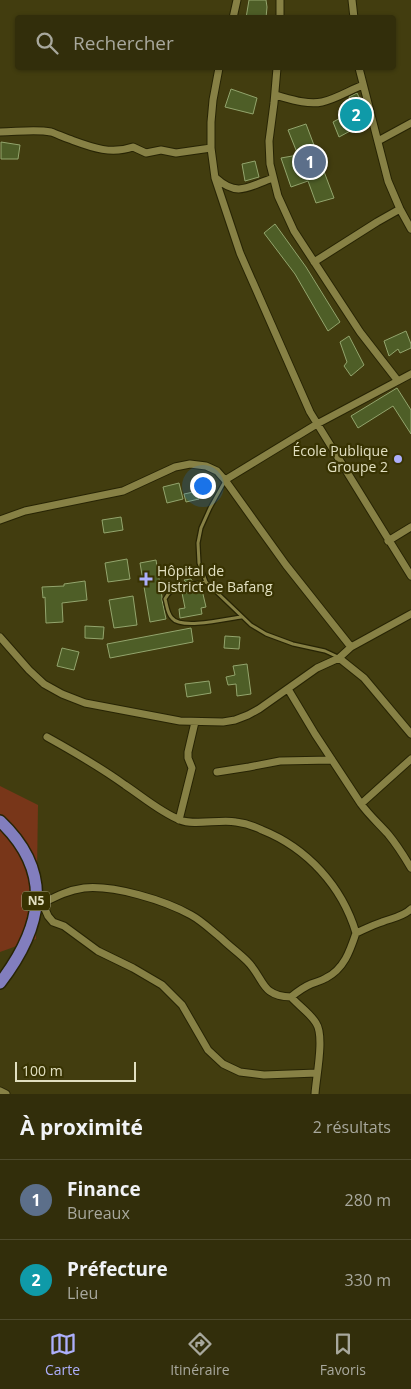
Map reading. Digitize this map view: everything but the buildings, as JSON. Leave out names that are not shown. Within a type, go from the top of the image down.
[{"type":"highway","name":"N5","points":[[0,821],[20,842],[28,856],[40,904],[13,966],[0,983]]},
{"type":"street","points":[[233,15],[237,0]]},
{"type":"street","points":[[280,0],[280,15]]},
{"type":"street","points":[[352,0],[354,15]]},
{"type":"street","points":[[220,70],[213,100],[211,148],[215,178],[240,253],[305,404],[411,576]]},
{"type":"street","points":[[277,70],[269,141],[270,164],[278,196],[294,231],[314,262],[360,332],[398,381]]},
{"type":"street","points":[[359,70],[388,181],[411,229]]},
{"type":"street","points":[[275,95],[315,103],[363,85]]},
{"type":"street","points":[[378,141],[411,123]]},
{"type":"street","points":[[0,132],[52,132],[92,147],[109,150],[125,150],[133,147],[146,152],[161,150],[176,153],[211,148]]},
{"type":"street","points":[[215,178],[224,186],[233,189],[242,189],[273,178]]},
{"type":"street","points":[[314,262],[400,209]]},
{"type":"street","points":[[225,480],[318,424],[411,374]]},
{"type":"street","points":[[0,520],[25,511],[123,491],[175,467],[190,464],[206,466],[217,471],[225,480],[286,565],[351,647]]},
{"type":"street","points":[[388,541],[411,527]]},
{"type":"street","points":[[0,638],[44,684],[62,694],[86,703],[180,721],[223,722],[235,720],[259,709],[317,668],[339,658],[351,647],[411,614]]},
{"type":"street","points":[[339,658],[364,678],[411,734]]},
{"type":"street","points":[[288,689],[361,804],[402,852],[411,868]]},
{"type":"street","points":[[179,820],[192,768],[188,752],[195,722]]},
{"type":"street","points":[[47,737],[179,820],[190,822],[220,820],[250,825],[286,841],[327,877],[352,919],[356,933],[350,952],[339,969],[325,979],[301,989],[291,997]]},
{"type":"street","points":[[361,804],[411,759]]},
{"type":"street","points":[[217,772],[280,760],[332,760]]},
{"type":"street","points":[[315,1094],[317,1073],[320,1040],[320,1030],[316,1022],[291,997],[274,995],[267,991],[248,962],[204,923],[176,908],[139,894],[114,889],[84,888],[64,892],[40,904],[53,922],[64,926],[98,951],[162,985],[182,1005],[208,1050],[223,1064],[240,1072],[264,1075],[317,1073]]},
{"type":"street","points":[[356,933],[371,926],[398,918],[411,909]]},
{"type":"street","points":[[0,1091],[6,1094]]},
{"type":"lane","points":[[225,480],[201,528],[198,543],[199,563],[206,582],[251,625],[266,634],[294,644],[325,651],[339,658]]},
{"type":"lane","points":[[192,584],[206,582]]},
{"type":"lane","points":[[185,585],[169,592],[165,599],[171,617],[177,622],[194,623],[242,617]]},
{"type":"shaded area","points":[[0,786],[38,805],[36,939],[0,952]]},
{"type":"place","name":"Préfecture","points":[[356,115]]},
{"type":"place","name":"Finance","points":[[310,162]]},
{"type":"place","name":"École Publique Groupe 2","points":[[398,459]]},
{"type":"place","name":"Hôpital de District de Bafang","points":[[146,579]]}]
